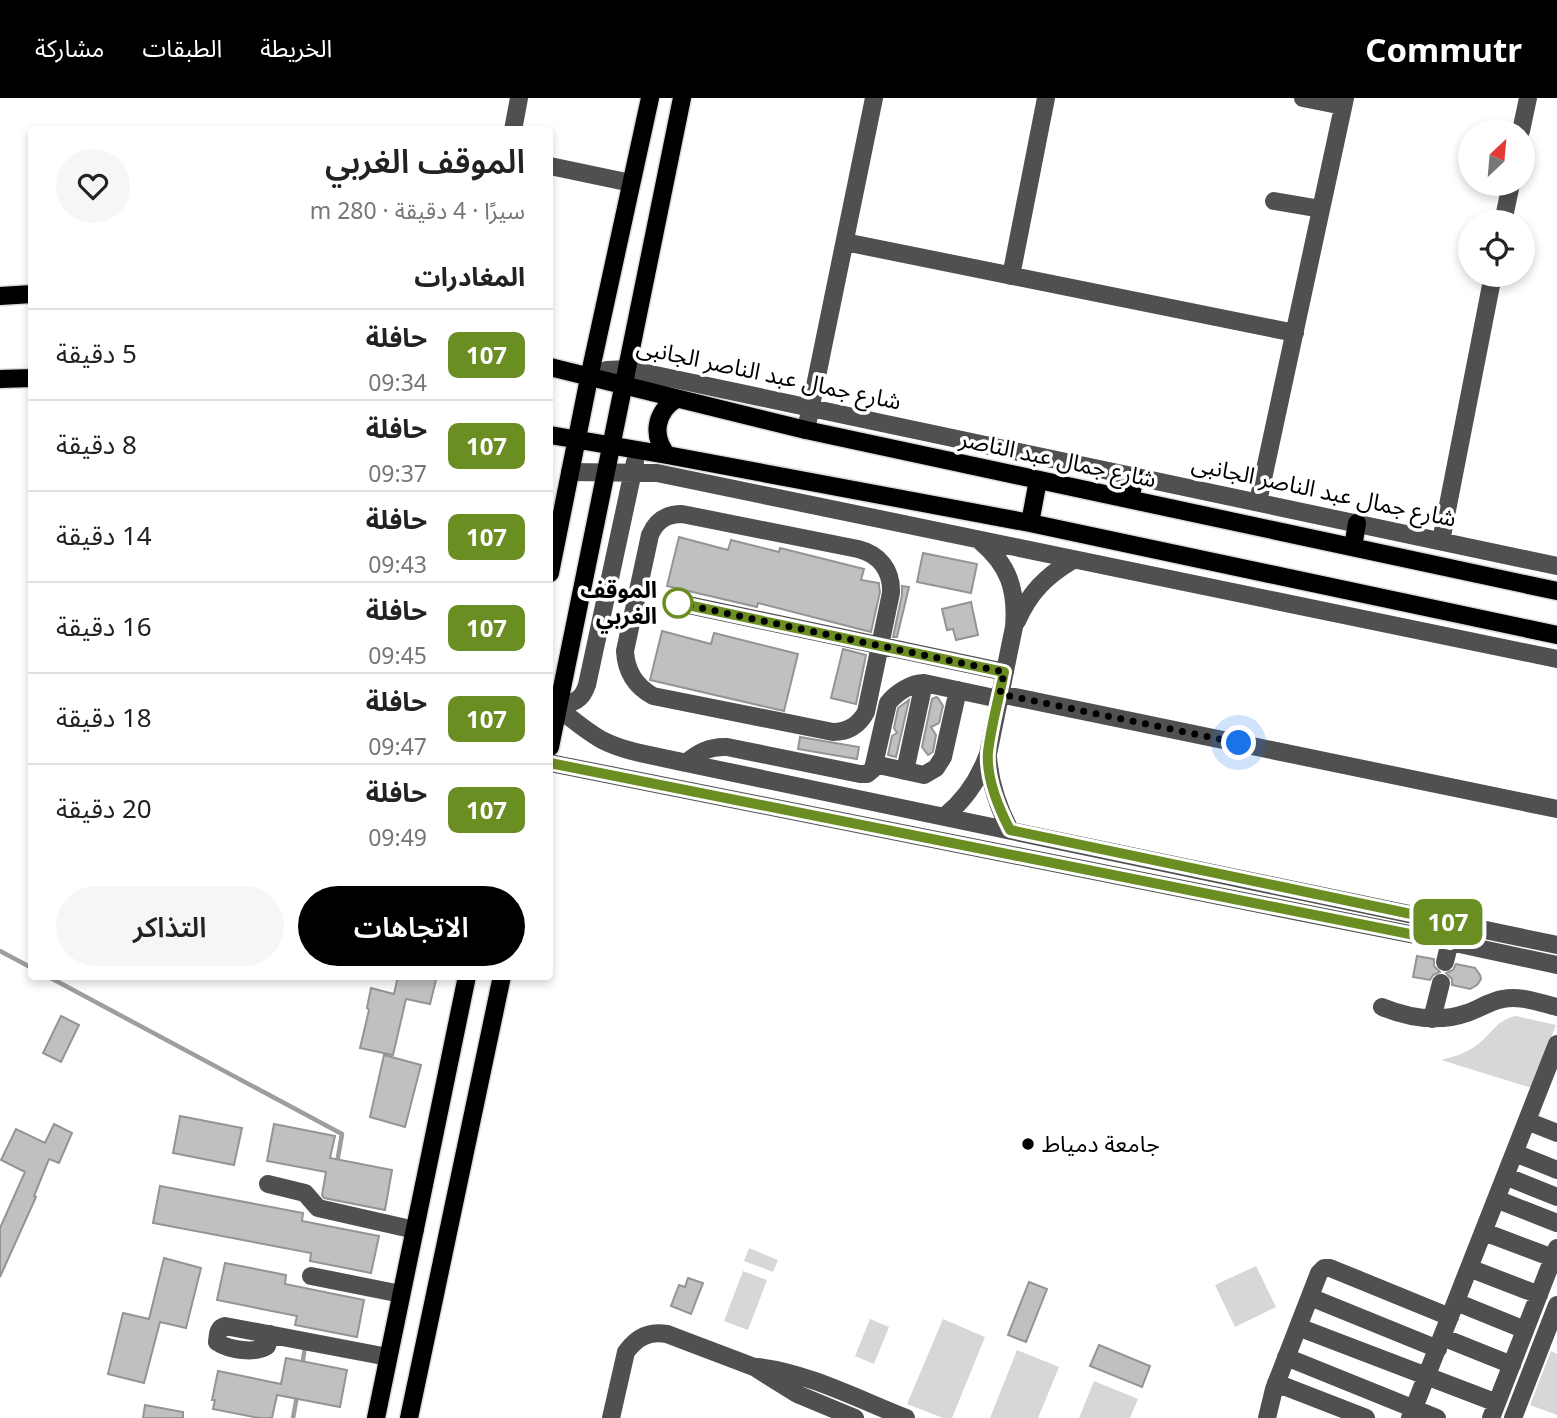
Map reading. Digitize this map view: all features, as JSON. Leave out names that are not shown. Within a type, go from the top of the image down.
[{"type":"main road","points":[[553,558],[650,98]]},
{"type":"main road","points":[[553,732],[682,98]]},
{"type":"main road","points":[[0,296],[28,294]]},
{"type":"main road","name":"شارع جمال عبد الناصر","points":[[553,368],[589,378],[625,377],[676,399],[806,430],[1557,591]]},
{"type":"main road","points":[[0,379],[28,378]]},
{"type":"main road","points":[[667,455],[659,442],[657,428],[661,414],[676,399]]},
{"type":"main road","points":[[553,435],[1030,523],[1557,635]]},
{"type":"main road","points":[[1130,499],[1135,477]]},
{"type":"main road","points":[[1030,523],[1038,480]]},
{"type":"main road","points":[[1353,547],[1357,523]]},
{"type":"main road","points":[[376,1418],[466,980]]},
{"type":"main road","points":[[410,1418],[501,980]]},
{"type":"street","points":[[514,126],[519,98]]},
{"type":"street","points":[[806,430],[874,98]]},
{"type":"street","points":[[1011,276],[1046,98]]},
{"type":"street","points":[[1258,502],[1344,102],[1303,98]]},
{"type":"street","points":[[1524,119],[1528,98]]},
{"type":"street","points":[[553,167],[631,183]]},
{"type":"street","points":[[1274,201],[1321,209]]},
{"type":"street","points":[[845,242],[1294,333]]},
{"type":"street","points":[[1441,541],[1491,287]]},
{"type":"street","name":"شارع جمال عبد الناصر الجانبى","points":[[625,377],[811,408],[1557,566]]},
{"type":"street","points":[[558,706],[575,701],[585,691],[638,450]]},
{"type":"street","points":[[570,472],[657,473],[1557,659]]},
{"type":"street","points":[[681,514],[858,549],[873,555],[885,566],[892,586],[880,646],[866,712],[858,723],[846,730],[833,732],[646,692],[635,681],[627,667],[625,651],[650,535],[658,522],[665,517],[681,514]]},
{"type":"street","points":[[945,816],[972,789],[988,754],[1014,627],[1014,594],[1009,578],[996,556],[978,540]]},
{"type":"street","points":[[1014,627],[1023,606],[1037,587],[1073,560]]},
{"type":"street","points":[[678,603],[1004,672]]},
{"type":"street","points":[[599,627],[629,633]]},
{"type":"street","points":[[686,763],[706,749],[721,747],[864,775],[870,772],[874,764],[888,703],[913,684],[924,683],[1557,809]]},
{"type":"street","points":[[905,771],[924,683]]},
{"type":"street","points":[[874,764],[924,775],[936,768],[941,763],[958,690]]},
{"type":"street","points":[[558,706],[587,731],[618,747],[1557,944]]},
{"type":"street","points":[[988,754],[992,785],[1010,830]]},
{"type":"street","points":[[801,786],[806,763]]},
{"type":"street","points":[[553,764],[1557,965]]},
{"type":"street","points":[[1445,962],[1454,923]]},
{"type":"street","points":[[1432,1019],[1441,983]]},
{"type":"street","points":[[1382,1007],[1398,1013],[1432,1019],[1464,1014],[1502,999],[1518,998],[1557,1007]]},
{"type":"street","points":[[1412,1413],[1557,1044]]},
{"type":"street","points":[[1527,1121],[1557,1133]]},
{"type":"street","points":[[1514,1153],[1557,1170]]},
{"type":"street","points":[[1505,1176],[1557,1197]]},
{"type":"street","points":[[268,1184],[305,1193],[318,1208],[415,1230]]},
{"type":"street","points":[[1496,1199],[1557,1223]]},
{"type":"street","points":[[1298,1327],[1427,1376],[1494,1410],[1555,1253],[1483,1232]]},
{"type":"street","points":[[1270,1417],[1276,1383],[1321,1270],[1327,1268],[1525,1330]]},
{"type":"street","points":[[1469,1268],[1539,1295]]},
{"type":"street","points":[[311,1276],[401,1294]]},
{"type":"street","points":[[1310,1297],[1511,1365]]},
{"type":"street","points":[[1513,1418],[1557,1305]]},
{"type":"street","points":[[611,1418],[626,1352],[639,1338],[658,1333],[754,1367],[797,1394],[855,1418]]},
{"type":"street","points":[[270,1334],[388,1357]]},
{"type":"street","points":[[1286,1357],[1412,1413],[1437,1418]]},
{"type":"street","points":[[754,1367],[803,1377],[906,1418]]},
{"type":"street","points":[[1276,1383],[1366,1418]]},
{"type":"shaded area","points":[[1516,1016],[1556,1025],[1532,1088],[1441,1060],[1473,1048],[1499,1024]]},
{"type":"shaded area","points":[[749,1248],[778,1260],[773,1272],[744,1261]]},
{"type":"shaded area","points":[[1256,1266],[1276,1307],[1235,1327],[1215,1285]]},
{"type":"shaded area","points":[[743,1271],[767,1280],[748,1330],[724,1321]]},
{"type":"shaded area","points":[[870,1319],[889,1327],[874,1364],[855,1356]]},
{"type":"shaded area","points":[[943,1319],[985,1337],[952,1418],[943,1418],[907,1404]]},
{"type":"shaded area","points":[[1017,1350],[1059,1367],[1038,1418],[990,1418]]},
{"type":"shaded area","points":[[1551,1351],[1557,1354],[1557,1415],[1530,1405]]},
{"type":"shaded area","points":[[1094,1381],[1138,1399],[1130,1418],[1079,1418]]},
{"type":"building","points":[[679,537],[728,550],[731,540],[779,552],[780,548],[864,569],[861,580],[879,583],[880,592],[871,632],[758,603],[757,607],[667,586]]},
{"type":"building","points":[[923,553],[977,564],[971,593],[917,582]]},
{"type":"building","points":[[902,586],[909,587],[897,637],[893,637],[902,595]]},
{"type":"building","points":[[971,602],[978,635],[956,640],[953,629],[947,630],[942,609]]},
{"type":"building","points":[[662,631],[711,644],[714,633],[798,654],[784,711],[650,680]]},
{"type":"building","points":[[843,649],[866,655],[856,704],[831,698]]},
{"type":"building","points":[[936,697],[943,706],[939,723],[931,727],[936,735],[933,752],[928,755],[922,747],[932,699]]},
{"type":"building","points":[[909,700],[896,757],[888,755],[892,736],[897,733],[894,728],[898,708]]},
{"type":"building","points":[[800,737],[859,747],[857,759],[798,749]]},
{"type":"building","points":[[1417,956],[1434,959],[1434,966],[1440,972],[1430,980],[1413,977]]},
{"type":"building","points":[[1456,964],[1475,968],[1481,979],[1477,985],[1470,989],[1452,985],[1452,979],[1446,973],[1453,970]]},
{"type":"building","points":[[397,980],[436,980],[430,1004],[406,999],[393,1055],[360,1048],[371,988],[394,994]]},
{"type":"building","points":[[61,1016],[79,1025],[61,1062],[43,1053]]},
{"type":"building","points":[[384,1055],[421,1065],[405,1127],[370,1117]]},
{"type":"building","points":[[180,1116],[242,1128],[234,1165],[173,1153]]},
{"type":"building","points":[[54,1124],[72,1133],[59,1163],[49,1159],[34,1196],[36,1197],[0,1277],[0,1228],[25,1172],[1,1160],[16,1129],[45,1143]]},
{"type":"building","points":[[274,1124],[335,1136],[330,1158],[392,1170],[385,1210],[324,1198],[322,1195],[326,1172],[267,1161]]},
{"type":"building","points":[[160,1186],[303,1213],[302,1221],[379,1236],[371,1273],[310,1261],[311,1253],[153,1223]]},
{"type":"building","points":[[164,1258],[201,1268],[186,1328],[160,1322],[144,1383],[108,1374],[123,1313],[149,1319]]},
{"type":"building","points":[[225,1263],[286,1275],[285,1284],[364,1300],[357,1337],[295,1325],[297,1316],[217,1300]]},
{"type":"building","points":[[688,1278],[703,1283],[691,1314],[671,1306],[679,1285],[685,1287]]},
{"type":"building","points":[[1029,1282],[1047,1289],[1026,1342],[1008,1335]]},
{"type":"building","points":[[1099,1345],[1150,1366],[1142,1387],[1090,1366]]},
{"type":"building","points":[[286,1358],[347,1370],[340,1407],[277,1395],[272,1418],[213,1409],[215,1400],[212,1400],[218,1371],[281,1384]]},
{"type":"building","points":[[145,1405],[183,1412],[183,1418],[143,1418]]},
{"type":"waterway","points":[[0,951],[28,966]]},
{"type":"waterway","points":[[54,980],[342,1134],[337,1163]]},
{"type":"waterway","points":[[302,1366],[305,1347]]},
{"type":"waterway","points":[[293,1418],[297,1396]]},
{"type":"bus line","name":"107","points":[[553,764],[1450,942],[1454,923],[1010,830],[992,785],[988,754],[1004,672],[678,603]]},
{"type":"place","name":"الموقف الغربي","points":[[678,603]]},
{"type":"place","name":"جامعة دمياط","points":[[1028,1144]]},
{"type":"route","points":[[678,603],[1004,672],[1000,694],[1239,743]]}]
